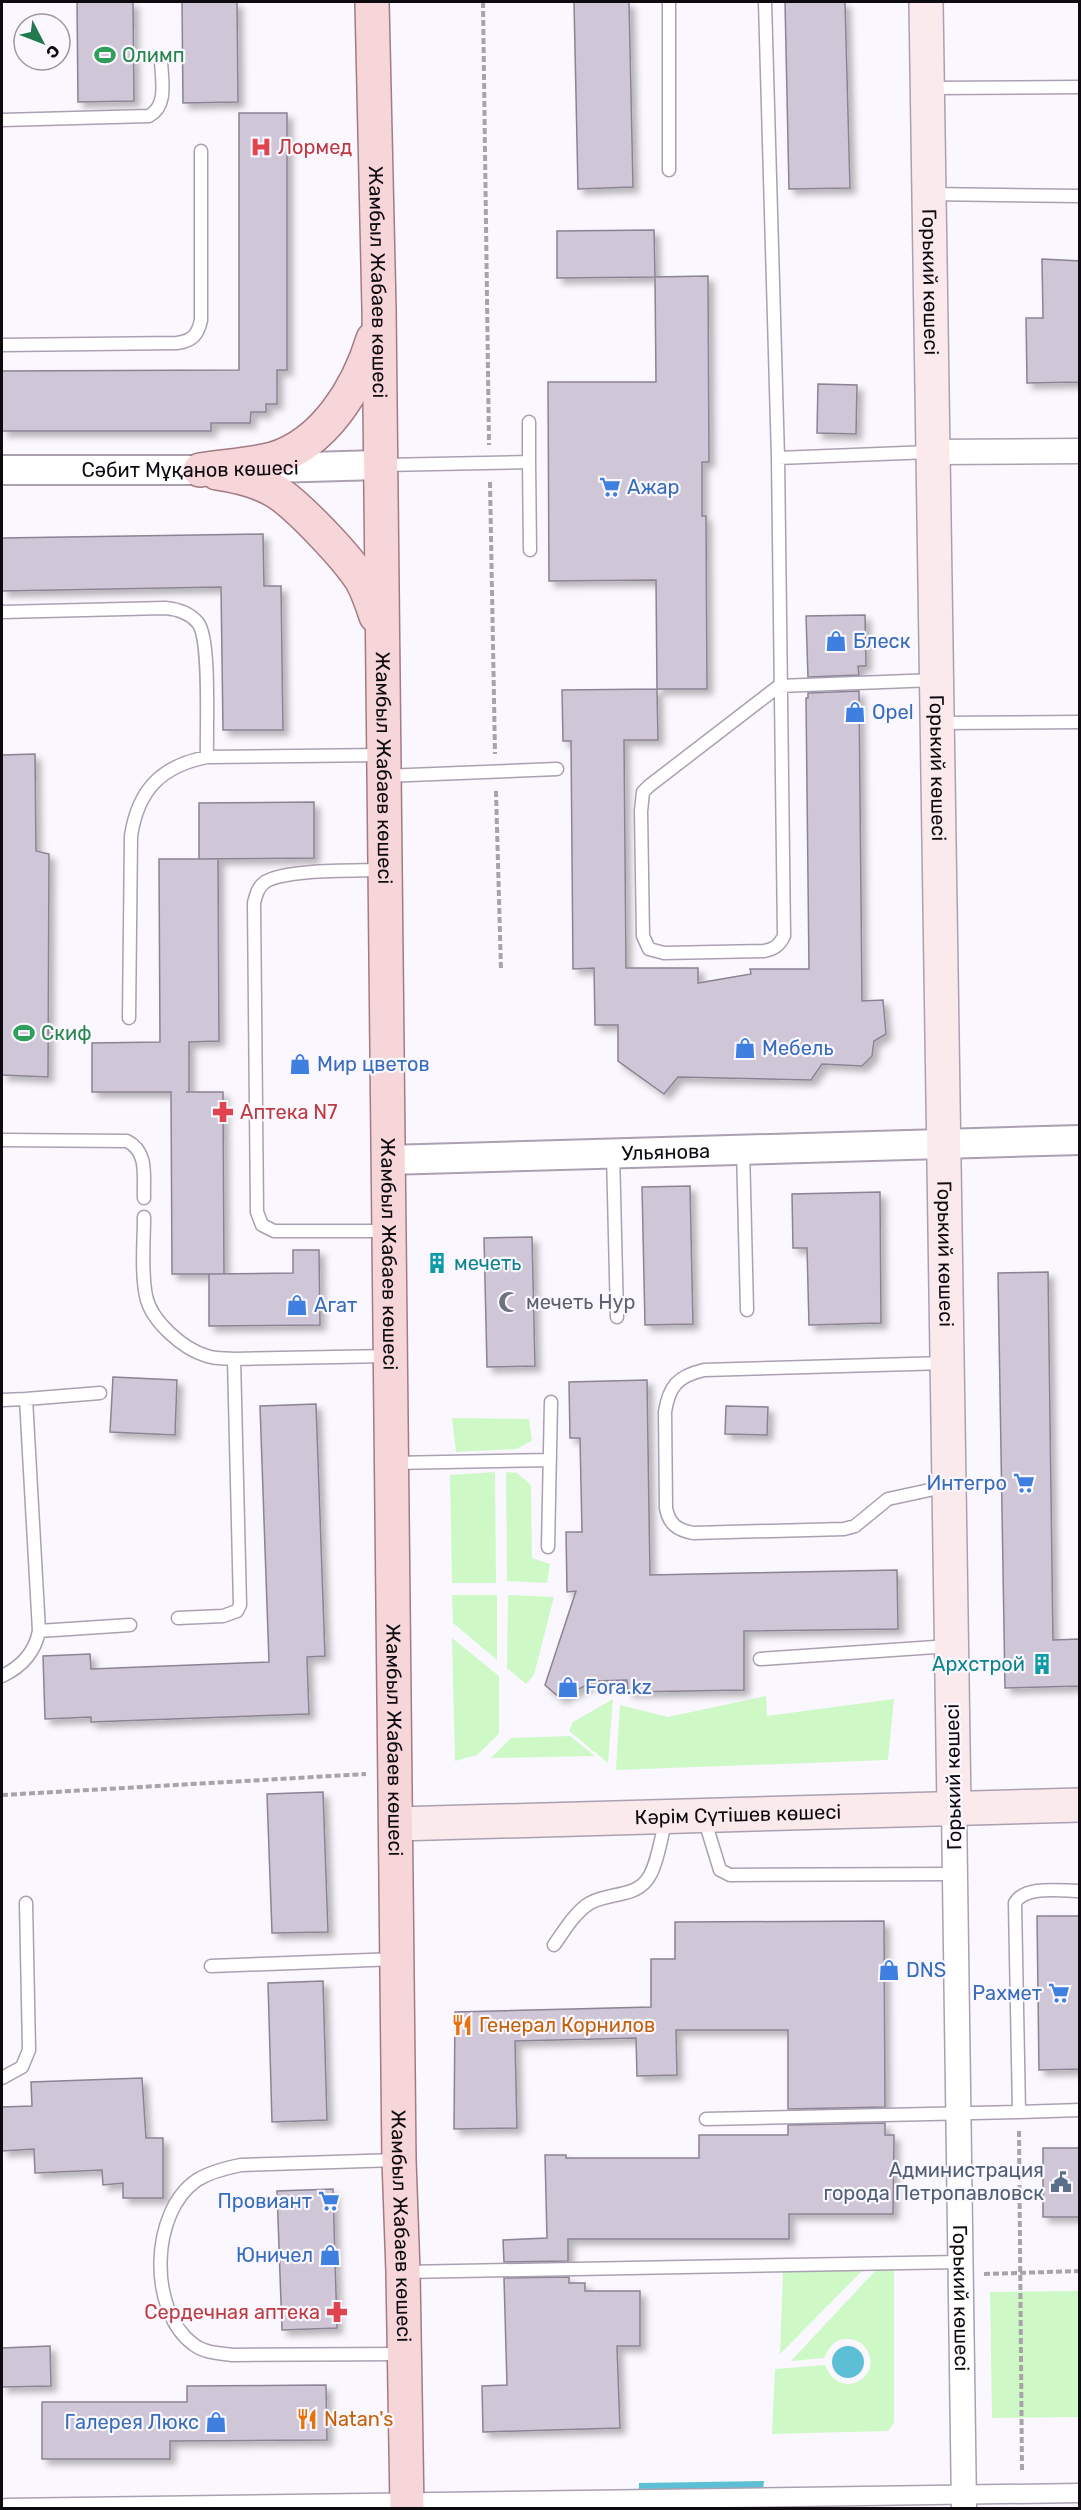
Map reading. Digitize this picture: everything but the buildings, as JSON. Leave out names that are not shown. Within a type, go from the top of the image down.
[{"type":"main road","name":"Жамбыл Жабаев көшесі","points":[[372,2],[379,309],[382,766],[399,2160],[407,2506]]},
{"type":"main road","name":"Горький көшесі","points":[[926,2],[954,1808]]},
{"type":"main road","points":[[200,470],[272,459],[305,443],[323,427],[339,408],[361,372],[375,332],[379,309]]},
{"type":"main road","points":[[200,470],[239,476],[256,482],[275,491],[292,504],[358,575],[370,598],[381,629]]},
{"type":"main road","name":"Кәрім Сүтішев көшесі","points":[[396,1824],[1080,1805]]},
{"type":"street","points":[[932,452],[1080,451]]},
{"type":"street","name":"Сәбит Мұқанов көшесі","points":[[2,470],[200,470],[379,465]]},
{"type":"street","name":"Ульянова","points":[[387,1160],[1080,1140]]},
{"type":"street","name":"Горький көшесі","points":[[954,1808],[964,2502]]},
{"type":"street","points":[[6,2508],[964,2502],[1023,2494],[1080,2493]]},
{"type":"lane","points":[[669,2],[669,171]]},
{"type":"lane","points":[[765,2],[778,458],[779,686],[784,926],[780,944],[764,951],[656,952],[649,949],[643,936],[641,801],[643,792],[779,686],[937,680]]},
{"type":"lane","points":[[2,120],[149,116],[157,112],[161,104],[161,58]]},
{"type":"lane","points":[[928,88],[1080,87]]},
{"type":"lane","points":[[2,345],[177,343],[187,342],[194,337],[201,320],[201,150]]},
{"type":"lane","points":[[929,194],[1080,196]]},
{"type":"lane","points":[[529,423],[530,550]]},
{"type":"lane","points":[[778,458],[932,452]]},
{"type":"lane","points":[[379,465],[529,462]]},
{"type":"lane","points":[[2,612],[165,608],[175,609],[192,617],[202,630],[205,649],[207,758]]},
{"type":"lane","points":[[938,723],[1080,722]]},
{"type":"lane","points":[[129,1018],[130,836],[140,802],[152,784],[170,769],[187,761],[207,758],[495,771],[557,769]]},
{"type":"lane","points":[[384,870],[284,875],[263,883],[256,892],[254,903],[257,1212],[262,1225],[274,1231],[388,1232]]},
{"type":"lane","points":[[2,1140],[127,1141],[134,1144],[142,1155],[144,1198]]},
{"type":"lane","points":[[744,1149],[747,1310]]},
{"type":"lane","points":[[613,1153],[617,1317]]},
{"type":"lane","points":[[144,1217],[146,1297],[152,1311],[173,1334],[198,1353],[209,1357],[234,1359],[390,1356]]},
{"type":"lane","points":[[178,1618],[223,1616],[237,1611],[240,1605],[234,1359]]},
{"type":"lane","points":[[948,1363],[704,1370],[689,1374],[676,1383],[667,1399],[665,1412],[666,1509],[668,1519],[674,1526],[693,1533],[844,1529],[865,1519],[888,1499],[949,1486]]},
{"type":"lane","points":[[2,1400],[100,1393]]},
{"type":"lane","points":[[2,1676],[14,1670],[32,1651],[39,1631],[26,1399]]},
{"type":"lane","points":[[548,1547],[551,1402]]},
{"type":"lane","points":[[391,1463],[550,1460]]},
{"type":"lane","points":[[39,1631],[130,1625]]},
{"type":"lane","points":[[760,1659],[951,1646]]},
{"type":"lane","points":[[704,1816],[717,1864],[720,1870],[730,1875],[954,1874]]},
{"type":"lane","points":[[554,1945],[577,1914],[588,1904],[635,1890],[646,1882],[651,1873],[666,1817]]},
{"type":"lane","points":[[1019,2112],[1015,1903],[1018,1898],[1031,1892],[1080,1891]]},
{"type":"lane","points":[[2,2078],[22,2067],[29,2050],[26,1904]]},
{"type":"lane","points":[[211,1966],[397,1959]]},
{"type":"lane","points":[[706,2119],[1080,2110]]},
{"type":"lane","points":[[399,2160],[240,2165],[196,2181],[179,2201],[167,2224],[161,2252],[160,2279],[165,2306],[176,2326],[193,2345],[209,2352],[232,2355],[405,2354]]},
{"type":"lane","points":[[403,2272],[960,2268]]},
{"type":"path","points":[[483,2],[489,463],[501,970]]},
{"type":"path","points":[[2,1795],[394,1772]]},
{"type":"path","points":[[1019,2112],[1023,2494]]},
{"type":"path","points":[[960,2268],[1021,2273],[1080,2271]]},
{"type":"green space","points":[[452,1418],[529,1419],[532,1441],[516,1449],[456,1452]]},
{"type":"green space","points":[[495,1472],[496,1583],[452,1583],[450,1475]]},
{"type":"green space","points":[[506,1472],[517,1473],[531,1485],[532,1558],[550,1564],[547,1583],[507,1581]]},
{"type":"green space","points":[[452,1595],[497,1595],[497,1660],[453,1623]]},
{"type":"green space","points":[[508,1595],[554,1597],[534,1675],[526,1684],[507,1668]]},
{"type":"green space","points":[[452,1638],[499,1676],[499,1734],[477,1755],[455,1761]]},
{"type":"green space","points":[[766,1696],[767,1716],[894,1699],[888,1760],[616,1770],[620,1705],[668,1717]]},
{"type":"green space","points":[[613,1699],[608,1763],[569,1731],[573,1722]]},
{"type":"green space","points":[[570,1736],[595,1756],[491,1758],[511,1738]]},
{"type":"green space","points":[[863,2270],[780,2354],[783,2272]]},
{"type":"green space","points":[[876,2270],[894,2270],[894,2423],[888,2431],[772,2434],[775,2369],[825,2365],[831,2376],[840,2382],[849,2384],[864,2377],[869,2369],[870,2360],[867,2350],[861,2343],[854,2340],[843,2339],[836,2342],[824,2358],[791,2361]]},
{"type":"green space","points":[[1079,2291],[1079,2417],[992,2418],[990,2292]]},
{"type":"water","points":[[848,2346],[859,2351],[864,2362],[859,2373],[848,2378],[837,2373],[832,2362],[837,2351]]},
{"type":"water","points":[[764,2481],[761,2508],[638,2508],[639,2483]]},
{"type":"place","name":"Олимп","points":[[105,55]]},
{"type":"place","name":"Лормед","points":[[261,147]]},
{"type":"place","name":"Ажар","points":[[610,487]]},
{"type":"place","name":"Блеск","points":[[836,641]]},
{"type":"place","name":"Opel","points":[[855,712]]},
{"type":"place","name":"Скиф","points":[[24,1033]]},
{"type":"place","name":"Мебель","points":[[745,1048]]},
{"type":"place","name":"Мир цветов","points":[[300,1064]]},
{"type":"place","name":"Аптека N7","points":[[223,1112]]},
{"type":"place","name":"мечеть","points":[[437,1263]]},
{"type":"place","name":"мечеть Нур","points":[[509,1302]]},
{"type":"place","name":"Агат","points":[[297,1305]]},
{"type":"place","name":"Интегро","points":[[1024,1483]]},
{"type":"place","name":"Архстрой","points":[[1042,1664]]},
{"type":"place","name":"Fora.kz","points":[[568,1687]]},
{"type":"place","name":"DNS","points":[[889,1970]]},
{"type":"place","name":"Рахмет","points":[[1059,1993]]},
{"type":"place","name":"Генерал Корнилов","points":[[462,2025]]},
{"type":"place","name":"Администрация города Петропавловск","points":[[1061,2182]]},
{"type":"place","name":"Провиант","points":[[329,2201]]},
{"type":"place","name":"Юничел","points":[[330,2255]]},
{"type":"place","name":"Сердечная аптека","points":[[337,2312]]},
{"type":"place","name":"Natan's","points":[[307,2419]]},
{"type":"place","name":"Галерея Люкс","points":[[216,2422]]}]
